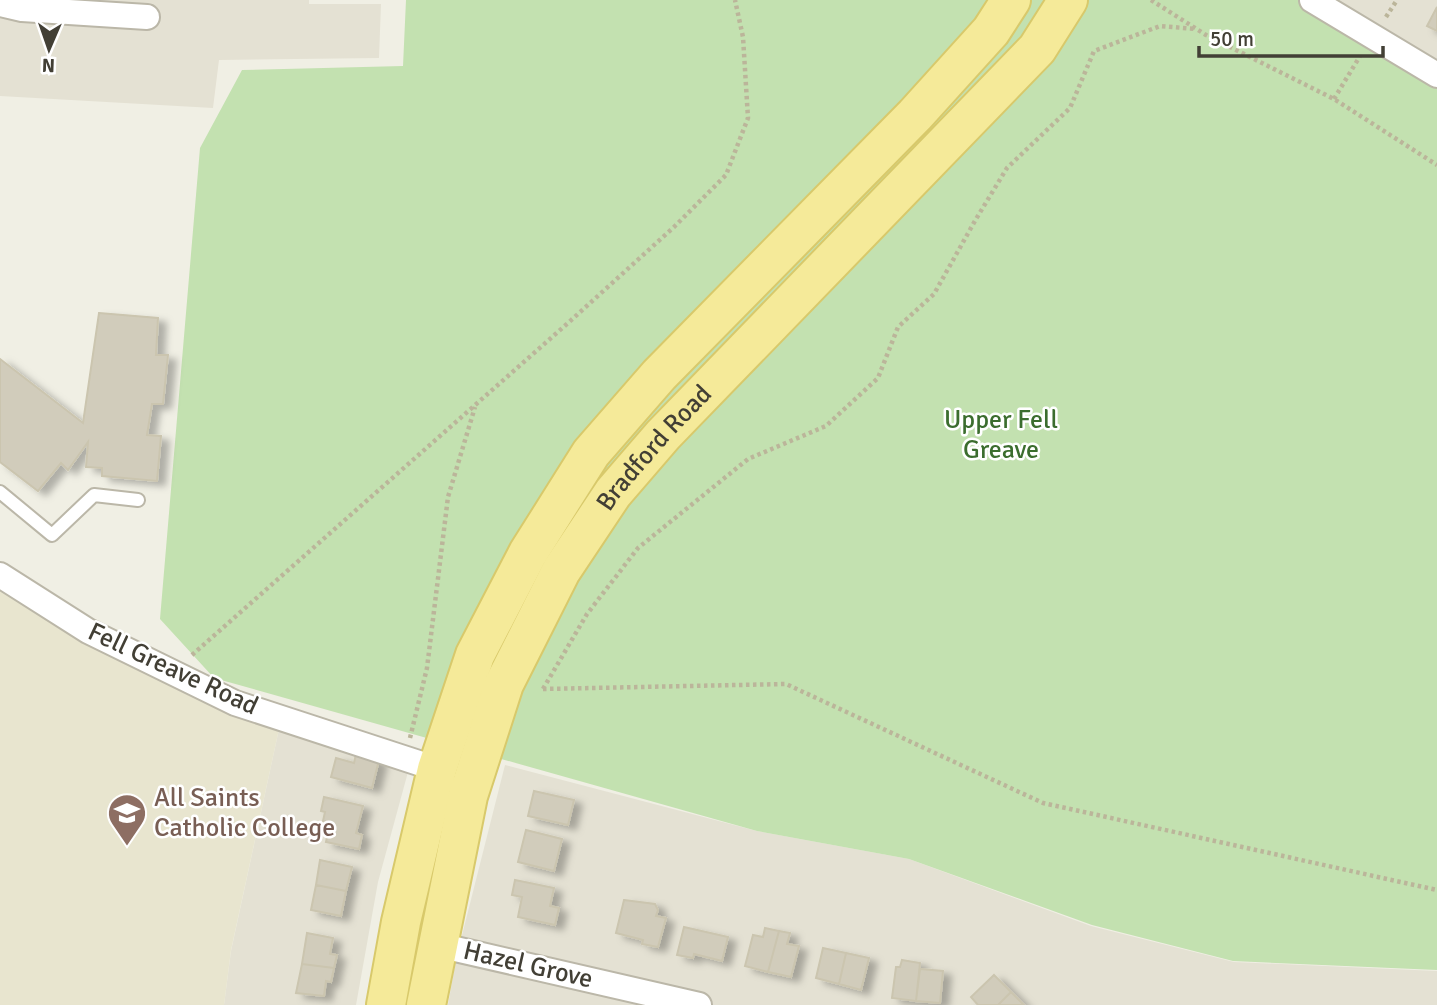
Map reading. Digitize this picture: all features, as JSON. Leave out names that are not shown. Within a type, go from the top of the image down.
[{"type":"main road","name":"Bradford Road","points":[[386,1005],[401,922],[421,764],[528,552],[591,453],[659,375],[915,115],[991,31],[1011,0]]},
{"type":"main road","name":"Bradford Road","points":[[426,1005],[468,796],[504,684],[561,571],[613,493],[663,435],[1037,49],[1068,0]]},
{"type":"street","points":[[1312,0],[1437,75]]},
{"type":"street","points":[[0,4],[22,9],[118,7],[147,17]]},
{"type":"street","name":"Fell Greave Road","points":[[0,575],[88,631],[234,703],[421,764]]},
{"type":"street","name":"Hazel Grove","points":[[438,945],[699,1005]]},
{"type":"lane","points":[[0,492],[52,535],[94,495],[138,500]]},
{"type":"path","points":[[172,673],[664,236],[726,175],[748,118],[743,37],[735,0]]},
{"type":"path","points":[[1151,0],[1196,29],[1334,99],[1437,165]]},
{"type":"path","points":[[1196,29],[1160,26],[1094,51],[1070,108],[1007,167],[934,294],[898,327],[878,378],[825,426],[748,459],[638,548],[587,614],[543,689],[786,684],[1043,803],[1437,890]]},
{"type":"path","points":[[1334,99],[1372,37]]},
{"type":"path","points":[[421,764],[427,668],[448,497],[475,405]]},
{"type":"shaded area","points":[[0,0],[309,0],[309,4],[381,4],[379,58],[219,60],[213,108],[0,96]]},
{"type":"shaded area","points":[[1334,0],[1437,0],[1437,62]]},
{"type":"shaded area","name":"All Saints Catholic College","points":[[0,584],[279,729],[231,950],[224,1005],[0,1005]]},
{"type":"shaded area","points":[[279,729],[411,761],[378,882],[356,1005],[224,1005],[231,951]]},
{"type":"shaded area","points":[[505,765],[757,831],[909,859],[1091,926],[1234,962],[1437,971],[1437,1005],[448,1005],[456,959]]},
{"type":"green space","name":"Upper Fell Greave","points":[[406,0],[1300,0],[1437,87],[1437,970],[1233,961],[1092,925],[909,859],[757,831],[214,678],[160,619],[200,148],[242,70],[403,66]]},
{"type":"building","points":[[1437,7],[1437,31],[1427,26]]},
{"type":"building","points":[[99,313],[158,318],[156,355],[168,355],[163,404],[152,404],[147,435],[161,436],[157,481],[102,476],[102,468],[86,467],[88,442],[68,470],[61,463],[38,491],[0,462],[0,359],[83,423]]},
{"type":"building","points":[[356,754],[379,760],[372,788],[331,777],[336,758],[354,763]]},
{"type":"building","points":[[534,791],[574,800],[568,825],[528,816]]},
{"type":"building","points":[[324,797],[363,806],[356,833],[362,835],[359,849],[326,842],[330,823],[323,821],[325,812],[321,811]]},
{"type":"building","points":[[526,830],[562,839],[554,871],[518,862]]},
{"type":"building","points":[[320,860],[352,867],[346,891],[316,885]]},
{"type":"building","points":[[515,880],[554,888],[550,906],[559,908],[555,925],[518,917],[522,897],[512,895]]},
{"type":"building","points":[[316,885],[346,891],[341,916],[311,910]]},
{"type":"building","points":[[624,900],[655,904],[658,910],[656,916],[666,918],[658,947],[642,944],[643,940],[616,933]]},
{"type":"building","points":[[684,927],[728,937],[722,961],[694,954],[693,958],[677,955]]},
{"type":"building","points":[[765,928],[779,931],[768,972],[745,966],[753,935],[763,937]]},
{"type":"building","points":[[779,931],[790,933],[787,944],[799,946],[791,977],[768,972]]},
{"type":"building","points":[[307,933],[333,938],[330,954],[337,955],[334,968],[302,964]]},
{"type":"building","points":[[823,948],[846,953],[839,984],[816,978]]},
{"type":"building","points":[[846,953],[869,958],[861,990],[839,984]]},
{"type":"building","points":[[902,960],[920,963],[916,1001],[892,998],[896,967],[900,967]]},
{"type":"building","points":[[302,964],[334,968],[331,982],[326,981],[324,996],[296,993]]},
{"type":"building","points":[[920,969],[943,971],[940,1003],[916,1001]]},
{"type":"building","points":[[994,975],[1011,992],[998,1005],[978,1005],[971,997]]},
{"type":"building","points":[[1011,992],[1024,1005],[998,1005]]},
{"type":"place","name":"All Saints Catholic College","points":[[127,847]]}]
